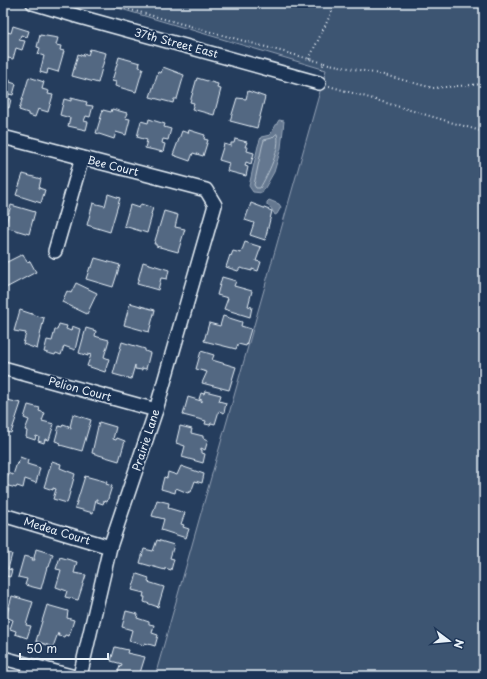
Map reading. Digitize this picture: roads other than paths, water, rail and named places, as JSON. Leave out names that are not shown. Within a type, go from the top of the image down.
[{"type":"street","name":"37th Street East","points":[[33,3],[80,17],[319,77]]},
{"type":"street","name":"Bee Court","points":[[3,137],[206,190],[215,205]]},
{"type":"street","points":[[55,251],[82,158]]},
{"type":"street","name":"Prairie Lane","points":[[80,676],[110,547],[156,410],[215,205]]},
{"type":"street","name":"Pelion Court","points":[[3,368],[156,410]]},
{"type":"street","name":"Medea Court","points":[[3,515],[110,547]]},
{"type":"street","points":[[3,658],[71,676]]},
{"type":"water","points":[[279,120],[284,121],[281,148],[274,172],[262,193],[253,192],[249,186],[261,137],[270,135]]},
{"type":"water","points":[[269,200],[279,204],[281,207],[275,215],[271,208],[267,205]]}]
